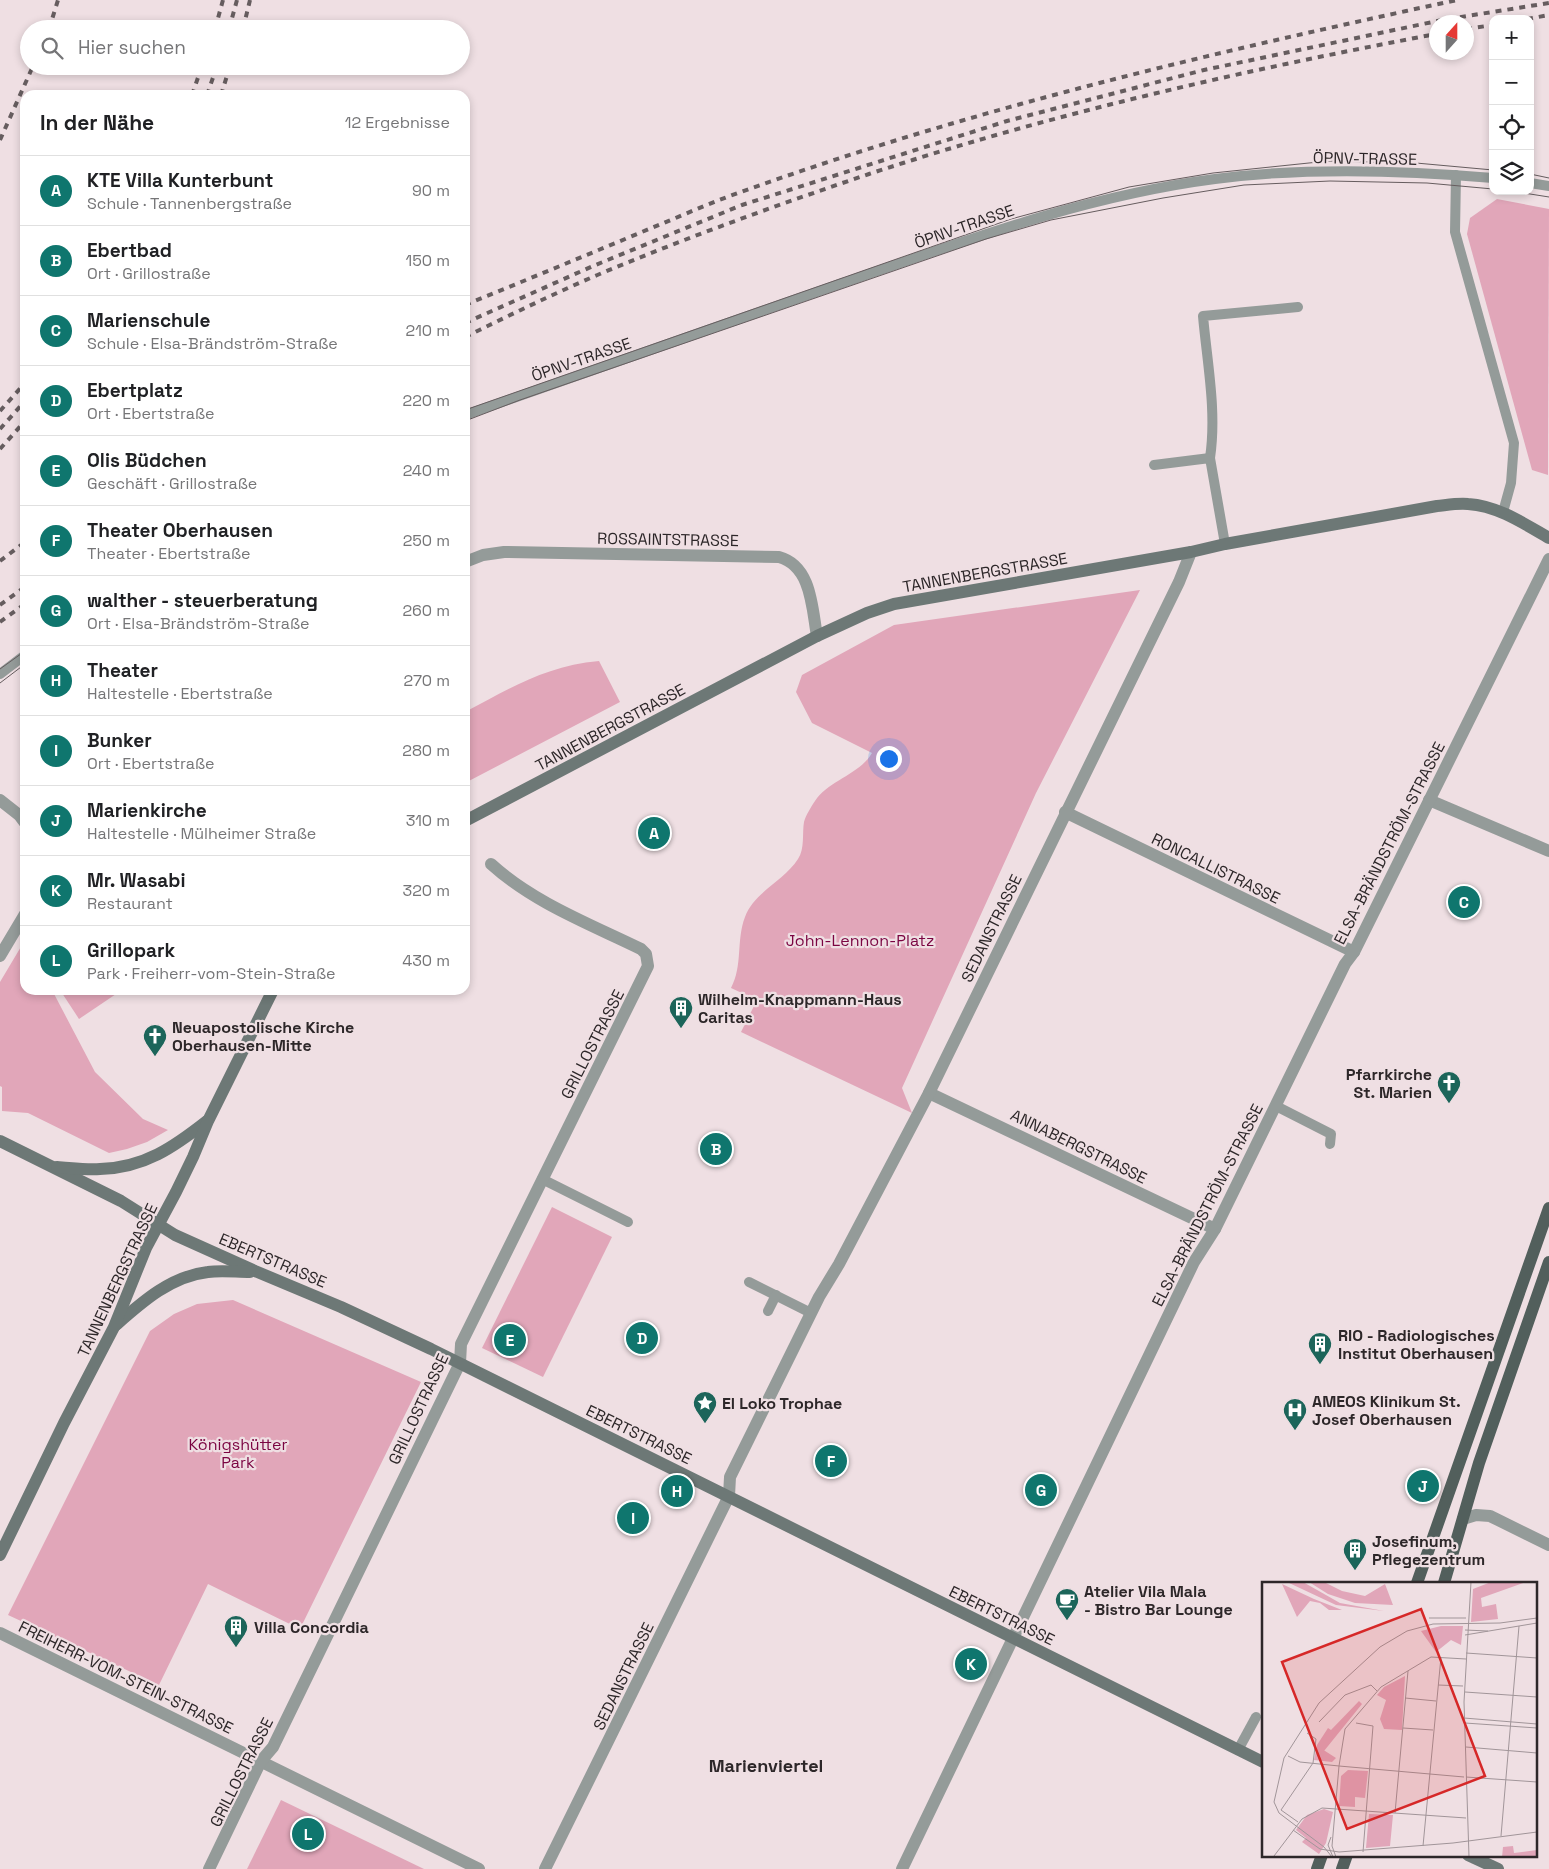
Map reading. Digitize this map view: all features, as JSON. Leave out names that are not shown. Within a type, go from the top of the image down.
[{"type":"main road","points":[[1417,1582],[1549,1208]]},
{"type":"main road","points":[[1444,1582],[1497,1407],[1547,1275],[1549,1262]]},
{"type":"main road","points":[[1315,1856],[1317,1869]]},
{"type":"main road","points":[[1317,1869],[1322,1856]]},
{"type":"main road","points":[[1342,1869],[1347,1856]]},
{"type":"street","name":"TANNENBERGSTRASSE","points":[[470,818],[817,636],[867,613],[894,604],[1437,506],[1466,504],[1485,506],[1503,512],[1549,538]]},
{"type":"street","name":"ROSSAINTSTRASSE","points":[[470,560],[483,555],[504,552],[779,557],[790,562],[803,575],[817,636]]},
{"type":"street","name":"SEDANSTRASSE","points":[[545,1869],[729,1496],[730,1477],[811,1313],[929,1093],[1179,582],[1190,552]]},
{"type":"street","name":"ELSA-BRÄNDSTRÖM-STRASSE","points":[[902,1869],[1194,1262],[1215,1229],[1345,964],[1354,952],[1549,559]]},
{"type":"street","points":[[0,800],[20,817]]},
{"type":"street","points":[[1429,800],[1549,851]]},
{"type":"street","name":"RONCALLISTRASSE","points":[[1065,812],[1354,952]]},
{"type":"street","name":"GRILLOSTRASSE","points":[[210,1869],[261,1761],[277,1739],[460,1363],[462,1344],[645,973],[648,960],[646,954],[641,949],[531,895],[508,880],[491,864]]},
{"type":"street","points":[[0,956],[20,922]]},
{"type":"street","name":"TANNENBERGSTRASSE","points":[[0,1555],[64,1423],[114,1327],[142,1256],[194,1157],[208,1120],[271,995]]},
{"type":"street","name":"ANNABERGSTRASSE","points":[[929,1093],[1215,1229]]},
{"type":"street","points":[[52,1167],[100,1169],[121,1167],[141,1162],[177,1144],[208,1120]]},
{"type":"street","name":"EBERTSTRASSE","points":[[0,1141],[122,1201],[175,1236],[255,1272],[341,1306],[460,1363],[1262,1762]]},
{"type":"street","points":[[114,1327],[142,1302],[186,1277],[208,1272],[255,1272]]},
{"type":"street","points":[[1463,1519],[1476,1515],[1490,1516],[1549,1545]]},
{"type":"street","name":"FREIHERR-VOM-STEIN-STRASSE","points":[[0,1633],[479,1869]]},
{"type":"street","points":[[1470,1856],[1498,1869]]},
{"type":"lane","name":"ÖPNV-TRASSE","points":[[470,413],[998,230],[1078,207],[1145,191],[1216,179],[1310,172],[1370,171],[1489,178]]},
{"type":"lane","points":[[1456,175],[1455,232],[1514,444],[1511,483],[1503,512]]},
{"type":"lane","points":[[1534,184],[1549,186]]},
{"type":"lane","points":[[1224,544],[1210,458],[1213,417],[1203,316],[1298,307]]},
{"type":"lane","points":[[1154,465],[1210,458]]},
{"type":"lane","points":[[0,674],[20,659]]},
{"type":"lane","points":[[1276,1106],[1331,1134],[1330,1144]]},
{"type":"lane","points":[[542,1179],[628,1222]]},
{"type":"lane","points":[[749,1282],[811,1313]]},
{"type":"lane","points":[[768,1312],[776,1295]]},
{"type":"lane","points":[[1238,1750],[1256,1717]]},
{"type":"green space","points":[[1497,199],[1549,209],[1548,475],[1532,470],[1467,234],[1470,218]]},
{"type":"green space","name":"John-Lennon-Platz","points":[[1140,590],[1036,793],[902,1088],[912,1113],[741,1032],[757,1000],[731,988],[737,971],[742,926],[749,908],[798,859],[802,846],[804,822],[815,801],[828,788],[860,767],[872,753],[812,723],[796,692],[802,675],[894,625]]},
{"type":"green space","points":[[599,661],[620,702],[470,780],[470,709],[529,679],[580,664]]},
{"type":"green space","points":[[20,948],[20,995],[55,995],[95,1072],[143,1119],[168,1130],[147,1142],[109,1153],[28,1113],[2,1111],[2,1087],[0,1086],[0,982]]},
{"type":"green space","points":[[63,995],[115,995],[79,1019]]},
{"type":"green space","points":[[552,1207],[612,1237],[543,1377],[482,1348]]},
{"type":"green space","name":"Königshütter Park","points":[[233,1300],[421,1382],[300,1629],[208,1584],[159,1685],[8,1615],[150,1331],[174,1314],[197,1304]]},
{"type":"green space","points":[[281,1800],[424,1869],[247,1869]]},
{"type":"tram line","points":[[470,408],[1011,219],[1129,187],[1213,173],[1328,161],[1416,163],[1489,170]]},
{"type":"tram line","points":[[1534,175],[1549,178]]},
{"type":"tram line","points":[[470,419],[520,400],[986,239],[1051,220],[1163,198],[1244,185],[1330,181],[1427,183],[1489,189]]},
{"type":"tram line","points":[[1534,195],[1549,197]]},
{"type":"tram line","points":[[0,669],[20,655]]},
{"type":"tram line","points":[[0,683],[20,668]]},
{"type":"railway","points":[[52,20],[58,0]]},
{"type":"railway","points":[[217,20],[223,0]]},
{"type":"railway","points":[[231,20],[237,0]]},
{"type":"railway","points":[[245,20],[250,0]]},
{"type":"railway","points":[[470,303],[729,196],[917,134],[1006,108],[1186,61],[1457,0]]},
{"type":"railway","points":[[470,321],[593,266],[742,205],[1007,121],[1204,70],[1442,20],[1549,3]]},
{"type":"railway","points":[[1534,18],[1549,15]]},
{"type":"railway","points":[[1474,28],[1489,26]]},
{"type":"railway","points":[[470,335],[579,283],[663,248],[731,222],[939,152],[1079,112],[1221,78],[1429,35]]},
{"type":"railway","points":[[22,90],[29,75]]},
{"type":"railway","points":[[194,90],[199,75]]},
{"type":"railway","points":[[209,90],[214,75]]},
{"type":"railway","points":[[223,90],[227,75]]},
{"type":"railway","points":[[0,140],[20,95]]},
{"type":"railway","points":[[0,411],[20,389]]},
{"type":"railway","points":[[0,429],[20,407]]},
{"type":"railway","points":[[0,449],[20,427]]},
{"type":"railway","points":[[0,561],[20,546]]},
{"type":"railway","points":[[0,605],[20,591]]},
{"type":"railway","points":[[0,622],[20,608]]},
{"type":"place","name":"KTE Villa Kunterbunt","points":[[654,833]]},
{"type":"place","name":"Marienschule","points":[[1464,902]]},
{"type":"place","name":"Wilhelm-Knappmann-Haus Caritas","points":[[681,1029]]},
{"type":"place","name":"Neuapostolische Kirche Oberhausen-Mitte","points":[[155,1057]]},
{"type":"place","name":"Pfarrkirche St. Marien","points":[[1449,1104]]},
{"type":"place","name":"Ebertbad","points":[[716,1149]]},
{"type":"place","name":"Ebertplatz","points":[[642,1338]]},
{"type":"place","name":"Olis Büdchen","points":[[510,1340]]},
{"type":"place","name":"RIO - Radiologisches Institut Oberhausen","points":[[1320,1365]]},
{"type":"place","name":"El Loko Trophae","points":[[705,1424]]},
{"type":"place","name":"AMEOS Klinikum St. Josef Oberhausen","points":[[1295,1431]]},
{"type":"place","name":"Theater Oberhausen","points":[[831,1461]]},
{"type":"place","name":"Marienkirche","points":[[1423,1486]]},
{"type":"place","name":"walther - steuerberatung","points":[[1041,1490]]},
{"type":"place","name":"Theater","points":[[677,1491]]},
{"type":"place","name":"Bunker","points":[[633,1518]]},
{"type":"place","name":"Josefinum, Pflegezentrum","points":[[1355,1571]]},
{"type":"place","name":"Atelier Vila Mala - Bistro Bar Lounge","points":[[1067,1621]]},
{"type":"place","name":"Villa Concordia","points":[[236,1648]]},
{"type":"place","name":"Mr. Wasabi","points":[[971,1664]]},
{"type":"place","name":"Grillopark","points":[[308,1834]]},
{"type":"district","name":"Marienviertel","points":[[766,1766]]}]
